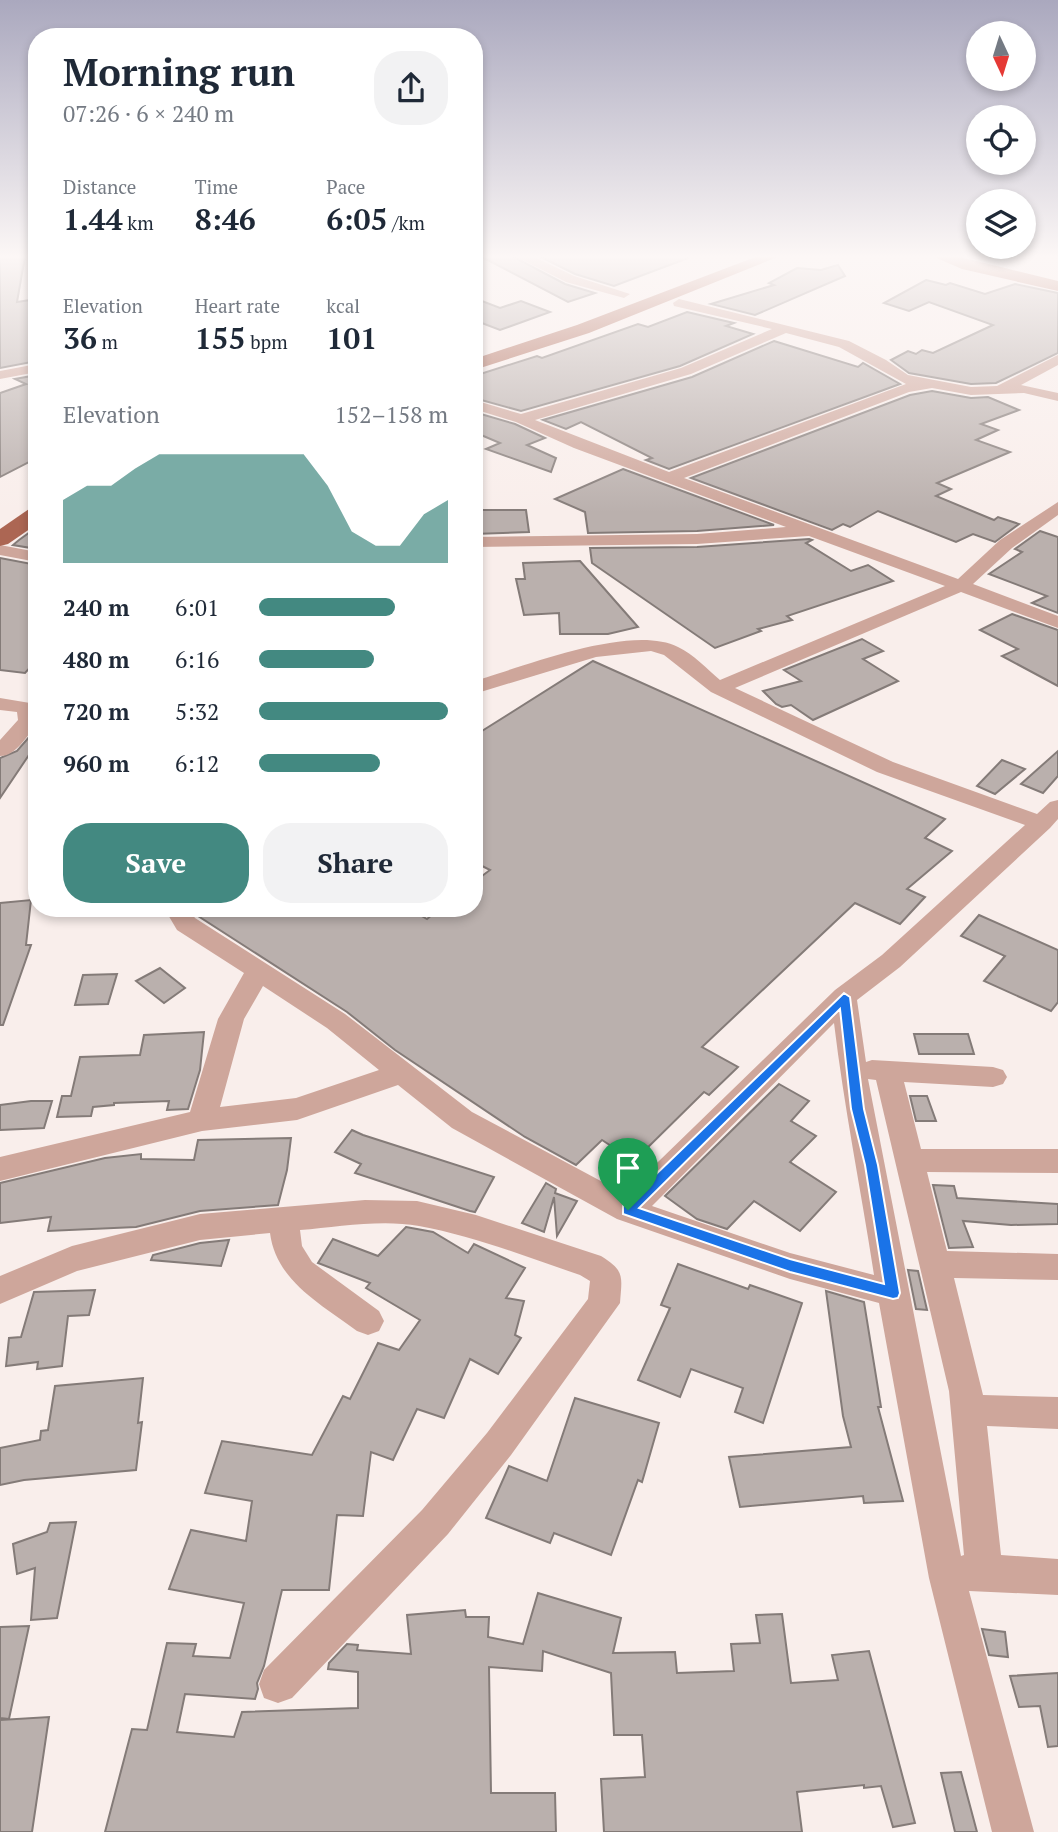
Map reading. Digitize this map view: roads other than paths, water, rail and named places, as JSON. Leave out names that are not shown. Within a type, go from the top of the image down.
[{"type":"main road","points":[[483,350],[511,341]]},
{"type":"main road","points":[[483,361],[529,341]]},
{"type":"main road","points":[[0,517],[28,500]]},
{"type":"main road","points":[[0,539],[28,520]]},
{"type":"street","points":[[521,419],[686,371],[754,341]]},
{"type":"street","points":[[835,341],[881,363],[904,379],[983,392],[1024,390],[1058,397]]},
{"type":"street","points":[[999,391],[1058,359]]},
{"type":"street","points":[[0,375],[28,370]]},
{"type":"street","points":[[669,478],[822,423],[906,388],[937,385]]},
{"type":"street","points":[[483,407],[1058,622]]},
{"type":"street","points":[[718,688],[961,586],[1006,544],[1058,507]]},
{"type":"street","points":[[483,542],[697,539],[815,530]]},
{"type":"street","points":[[0,550],[28,555]]},
{"type":"street","points":[[483,685],[594,651],[652,645],[671,651],[718,688],[885,767],[1050,815]]},
{"type":"street","points":[[483,673],[529,672]]},
{"type":"street","points":[[0,704],[23,707],[28,713]]},
{"type":"street","points":[[3,750],[28,722]]},
{"type":"street","points":[[628,1210],[844,997],[891,961],[1050,815]]},
{"type":"street","points":[[182,917],[186,924],[336,1021],[462,1120],[628,1210],[790,1266],[893,1293]]},
{"type":"street","points":[[202,1120],[231,1019],[258,971]]},
{"type":"street","points":[[844,997],[853,1069],[893,1293],[960,1575],[1013,1832]]},
{"type":"street","points":[[853,1069],[993,1077]]},
{"type":"street","points":[[887,1071],[968,1410],[983,1562],[960,1575]]},
{"type":"street","points":[[0,1169],[202,1120],[297,1109],[404,1072]]},
{"type":"street","points":[[908,1160],[1058,1161]]},
{"type":"street","points":[[0,1290],[72,1259],[187,1230],[365,1212],[417,1213],[476,1228],[590,1265],[606,1275],[604,1303],[499,1444],[435,1522],[278,1685]]},
{"type":"street","points":[[283,1219],[287,1249],[301,1270],[368,1321]]},
{"type":"street","points":[[934,1264],[1058,1267]]},
{"type":"street","points":[[968,1410],[1058,1413]]},
{"type":"street","points":[[960,1575],[1058,1577]]}]
